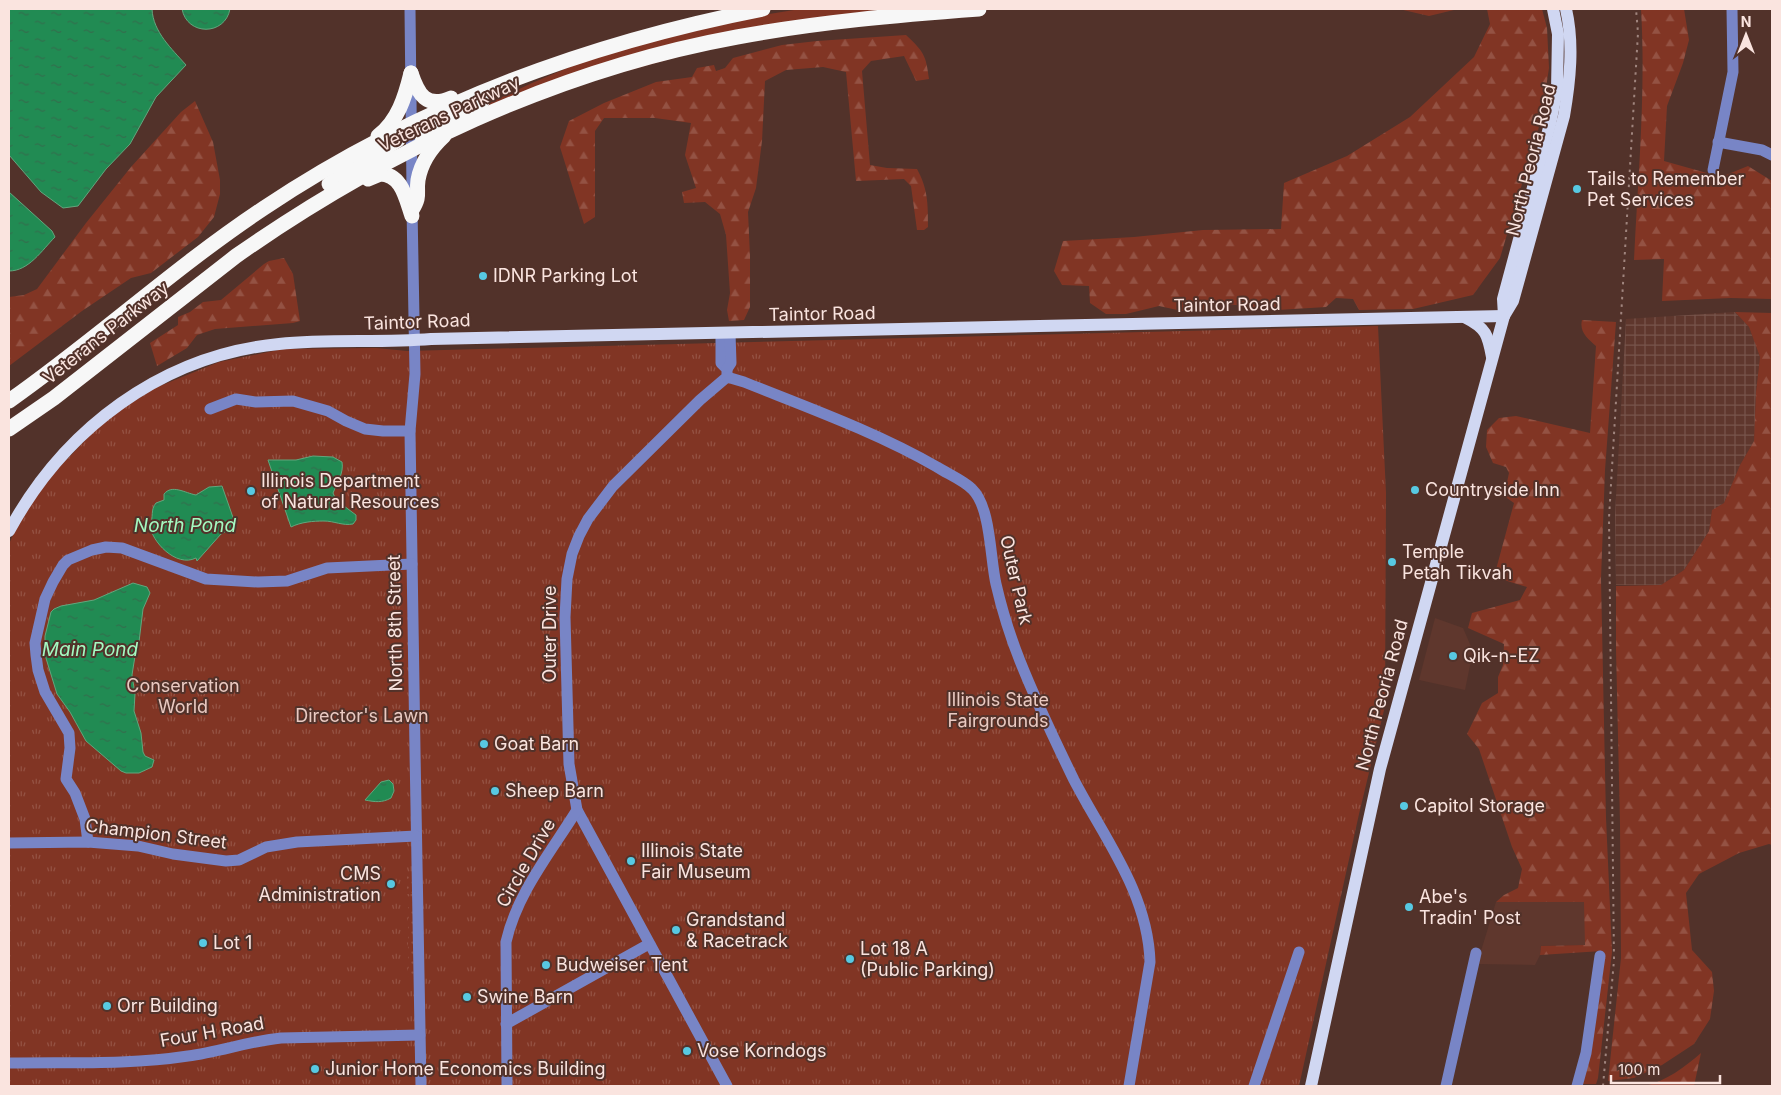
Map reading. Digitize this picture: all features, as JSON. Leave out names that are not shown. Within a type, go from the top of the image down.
[{"type":"highway","name":"Veterans Parkway","points":[[9,401],[65,361],[201,252],[296,188],[412,123],[482,91],[596,50],[665,30],[763,9]]},
{"type":"highway","name":"Veterans Parkway","points":[[9,429],[54,398],[236,256],[287,220],[319,200],[452,129],[522,100],[594,74],[662,54],[735,37],[869,17],[979,9]]},
{"type":"highway","points":[[411,73],[416,88],[421,95],[430,101],[438,103],[516,72],[542,68],[543,74],[476,104],[427,130],[417,140],[412,149]]},
{"type":"highway","points":[[356,153],[384,132],[395,118],[405,96],[411,73]]},
{"type":"highway","points":[[267,234],[275,222],[347,172],[395,143],[406,134],[412,123]]},
{"type":"highway","points":[[412,213],[418,200],[418,180],[425,160],[433,148],[452,129]]},
{"type":"highway","points":[[287,220],[307,214],[380,174],[389,175],[400,184],[412,213]]},
{"type":"main road","name":"North Peoria Road","points":[[1504,316],[1503,299],[1550,124],[1557,90],[1558,34],[1553,9]]},
{"type":"main road","name":"North Peoria Road","points":[[1311,1086],[1380,769],[1504,316],[1513,301],[1564,116],[1568,96],[1570,62],[1570,35],[1566,9]]},
{"type":"main road","name":"Taintor Road","points":[[9,531],[28,498],[48,470],[63,453],[105,414],[148,386],[193,365],[218,356],[262,346],[294,343],[415,340],[1504,316]]},
{"type":"main road","points":[[1466,318],[1479,324],[1485,331],[1492,360]]},
{"type":"street","name":"North 8th Street","points":[[410,9],[415,340],[415,374],[410,431],[421,1086]]},
{"type":"street","points":[[1713,170],[1733,72],[1732,9]]},
{"type":"street","points":[[1718,142],[1762,150],[1772,155]]},
{"type":"street","points":[[725,333],[721,363],[727,373]]},
{"type":"street","name":"Outer Drive","points":[[727,373],[613,486],[588,519],[572,554],[567,578],[565,617],[569,764],[577,810],[727,1086]]},
{"type":"street","name":"Outer Park","points":[[727,373],[923,459],[967,484],[981,500],[996,584],[1018,655],[1074,780],[1133,889],[1144,923],[1149,945],[1150,962],[1129,1086]]},
{"type":"street","points":[[210,409],[236,399],[256,402],[293,401],[328,411],[365,429],[410,431]]},
{"type":"street","points":[[88,842],[85,819],[75,793],[66,779],[70,748],[69,733],[45,692],[38,670],[36,655],[37,633],[46,599],[52,582],[68,560],[92,550],[106,547],[122,548],[206,579],[258,582],[287,581],[326,568],[412,564]]},
{"type":"street","name":"Circle Drive","points":[[507,1086],[506,942],[510,926],[537,872],[577,810]]},
{"type":"street","name":"Champion Street","points":[[9,843],[88,842],[138,846],[173,854],[226,862],[240,860],[266,847],[297,842],[416,836]]},
{"type":"street","points":[[506,1024],[649,944]]},
{"type":"street","points":[[1254,1086],[1299,952]]},
{"type":"street","points":[[1446,1086],[1476,953]]},
{"type":"street","points":[[1577,1086],[1586,1053],[1600,956]]},
{"type":"street","name":"Four H Road","points":[[9,1063],[143,1061],[189,1056],[274,1039],[420,1034]]},
{"type":"shaded area","points":[[1735,312],[1749,327],[1760,357],[1754,441],[1740,465],[1724,503],[1712,511],[1709,531],[1684,570],[1661,585],[1616,585],[1615,515],[1626,319]]},
{"type":"shaded area","points":[[1435,618],[1463,628],[1473,651],[1465,690],[1419,680]]},
{"type":"shaded area","points":[[1496,902],[1585,902],[1585,945],[1541,946],[1540,955],[1535,965],[1477,964]]},
{"type":"green space","points":[[800,9],[903,9],[823,17],[471,114],[470,112],[598,55],[763,15]]},
{"type":"green space","points":[[1399,9],[1458,9],[1429,16]]},
{"type":"green space","points":[[1487,9],[1542,9],[1547,28],[1549,68],[1541,120],[1500,258],[1473,295],[1413,309],[1359,310],[1353,299],[1336,298],[1326,307],[1278,310],[1218,303],[1202,310],[1182,311],[1159,306],[1126,314],[1106,314],[1090,303],[1089,286],[1062,285],[1054,271],[1063,241],[1134,237],[1203,230],[1281,229],[1284,183],[1347,156],[1410,117],[1474,57],[1490,24]]},
{"type":"green space","points":[[1641,9],[1684,9],[1689,40],[1683,63],[1667,106],[1664,161],[1721,177],[1748,166],[1772,181],[1772,299],[1731,298],[1662,301],[1664,259],[1634,260],[1643,71]]},
{"type":"green space","points":[[906,35],[923,54],[927,64],[929,79],[916,81],[904,56],[871,61],[862,71],[870,165],[887,168],[917,169],[927,197],[928,227],[924,230],[917,230],[911,186],[904,179],[856,181],[846,72],[823,67],[786,70],[765,81],[762,141],[756,188],[748,212],[750,307],[744,320],[729,321],[727,310],[730,293],[726,235],[720,214],[705,202],[684,203],[682,192],[696,188],[685,155],[691,123],[655,118],[604,118],[595,131],[595,217],[584,224],[560,147],[569,121],[604,103],[656,82],[692,77],[697,68],[714,65],[716,71],[725,68],[733,58],[782,45]]},
{"type":"green space","points":[[195,101],[213,142],[220,180],[220,194],[214,217],[198,237],[151,273],[131,278],[82,311],[9,366],[9,297],[24,295],[37,289],[131,167],[181,112]]},
{"type":"green space","points":[[284,258],[293,274],[300,321],[215,329],[197,335],[187,348],[157,366],[150,343],[178,325],[178,317],[190,312],[203,302],[221,300],[264,264]]},
{"type":"green space","points":[[1735,312],[1772,313],[1772,845],[1769,844],[1739,853],[1699,874],[1686,893],[1692,950],[1712,972],[1714,991],[1710,1019],[1694,1044],[1662,1065],[1634,1078],[1608,1081],[1621,958],[1616,586],[1661,585],[1684,570],[1709,531],[1712,510],[1724,503],[1740,465],[1754,441],[1760,357],[1749,327]]},
{"type":"green space","points":[[1582,320],[1616,322],[1605,470],[1601,579],[1606,818],[1612,952],[1596,1084],[1583,1084],[1603,956],[1602,951],[1540,955],[1541,946],[1585,945],[1584,902],[1496,902],[1504,895],[1518,888],[1522,869],[1512,847],[1479,749],[1467,734],[1482,703],[1498,693],[1498,677],[1503,665],[1504,644],[1468,628],[1472,613],[1520,600],[1527,587],[1494,577],[1514,503],[1504,496],[1509,473],[1506,467],[1493,463],[1486,447],[1487,430],[1499,418],[1516,416],[1590,433],[1596,346],[1583,332]]},
{"type":"green space","name":"Illinois State Fairgrounds","points":[[1378,326],[1386,493],[1385,706],[1359,814],[1299,1086],[9,1086],[9,544],[18,524],[41,486],[106,419],[155,388],[219,362],[283,349],[376,348],[407,351]]},
{"type":"green space","points":[[407,874],[413,874],[413,894],[407,894]]},
{"type":"green space","points":[[408,907],[413,907],[414,975],[412,977],[408,976]]},
{"type":"green space","points":[[1701,1053],[1694,1086],[1645,1086],[1675,1073]]},
{"type":"water","points":[[9,9],[152,9],[153,17],[160,33],[186,65],[156,97],[130,144],[106,169],[78,206],[63,208],[41,192],[9,155]]},
{"type":"water","points":[[182,9],[230,9],[227,18],[221,24],[214,28],[206,29],[198,28],[191,24],[185,18]]},
{"type":"water","points":[[9,192],[52,231],[55,237],[29,264],[23,268],[9,271]]},
{"type":"water","name":"North Pond","points":[[313,456],[333,457],[342,462],[341,474],[333,493],[336,500],[356,515],[356,520],[353,524],[316,521],[291,527],[268,460],[296,460]]},
{"type":"water","name":"North Pond","points":[[222,486],[236,526],[221,534],[197,561],[196,558],[181,559],[166,551],[151,531],[150,525],[153,508],[156,503],[164,500],[164,494],[167,491],[175,489],[196,495],[209,487]]},
{"type":"water","name":"Main Pond","points":[[133,583],[147,587],[150,593],[143,609],[138,650],[135,656],[132,675],[135,694],[134,711],[141,733],[143,752],[145,756],[154,760],[152,767],[139,773],[126,773],[121,771],[86,741],[70,712],[57,694],[45,655],[45,636],[51,612],[54,609],[94,600]]},
{"type":"water","points":[[389,780],[393,784],[394,791],[391,798],[378,802],[365,800],[381,782]]},
{"type":"railway","points":[[1603,1086],[1614,960],[1609,518],[1638,33],[1636,9]]},
{"type":"place","name":"Tails to Remember Pet Services","points":[[1577,189]]},
{"type":"place","name":"IDNR Parking Lot","points":[[483,276]]},
{"type":"place","name":"Countryside Inn","points":[[1415,490]]},
{"type":"place","name":"Illinois Department of Natural Resources","points":[[251,491]]},
{"type":"place","name":"Temple Petah Tikvah","points":[[1392,562]]},
{"type":"place","name":"Qik-n-EZ","points":[[1453,656]]},
{"type":"place","name":"Goat Barn","points":[[484,744]]},
{"type":"place","name":"Sheep Barn","points":[[495,791]]},
{"type":"place","name":"Capitol Storage","points":[[1404,806]]},
{"type":"place","name":"Illinois State Fair Museum","points":[[631,861]]},
{"type":"place","name":"CMS Administration","points":[[391,884]]},
{"type":"place","name":"Abe's Tradin' Post","points":[[1409,907]]},
{"type":"place","name":"Grandstand & Racetrack","points":[[676,930]]},
{"type":"place","name":"Lot 1","points":[[203,943]]},
{"type":"place","name":"Lot 18 A (Public Parking)","points":[[850,959]]},
{"type":"place","name":"Budweiser Tent","points":[[546,965]]},
{"type":"place","name":"Swine Barn","points":[[467,997]]},
{"type":"place","name":"Orr Building","points":[[107,1006]]},
{"type":"place","name":"Vose Korndogs","points":[[687,1051]]},
{"type":"place","name":"Junior Home Economics Building","points":[[315,1069]]},
{"type":"park label","name":"Conservation World","points":[[183,696]]},
{"type":"park label","name":"Director's Lawn","points":[[362,716]]}]
